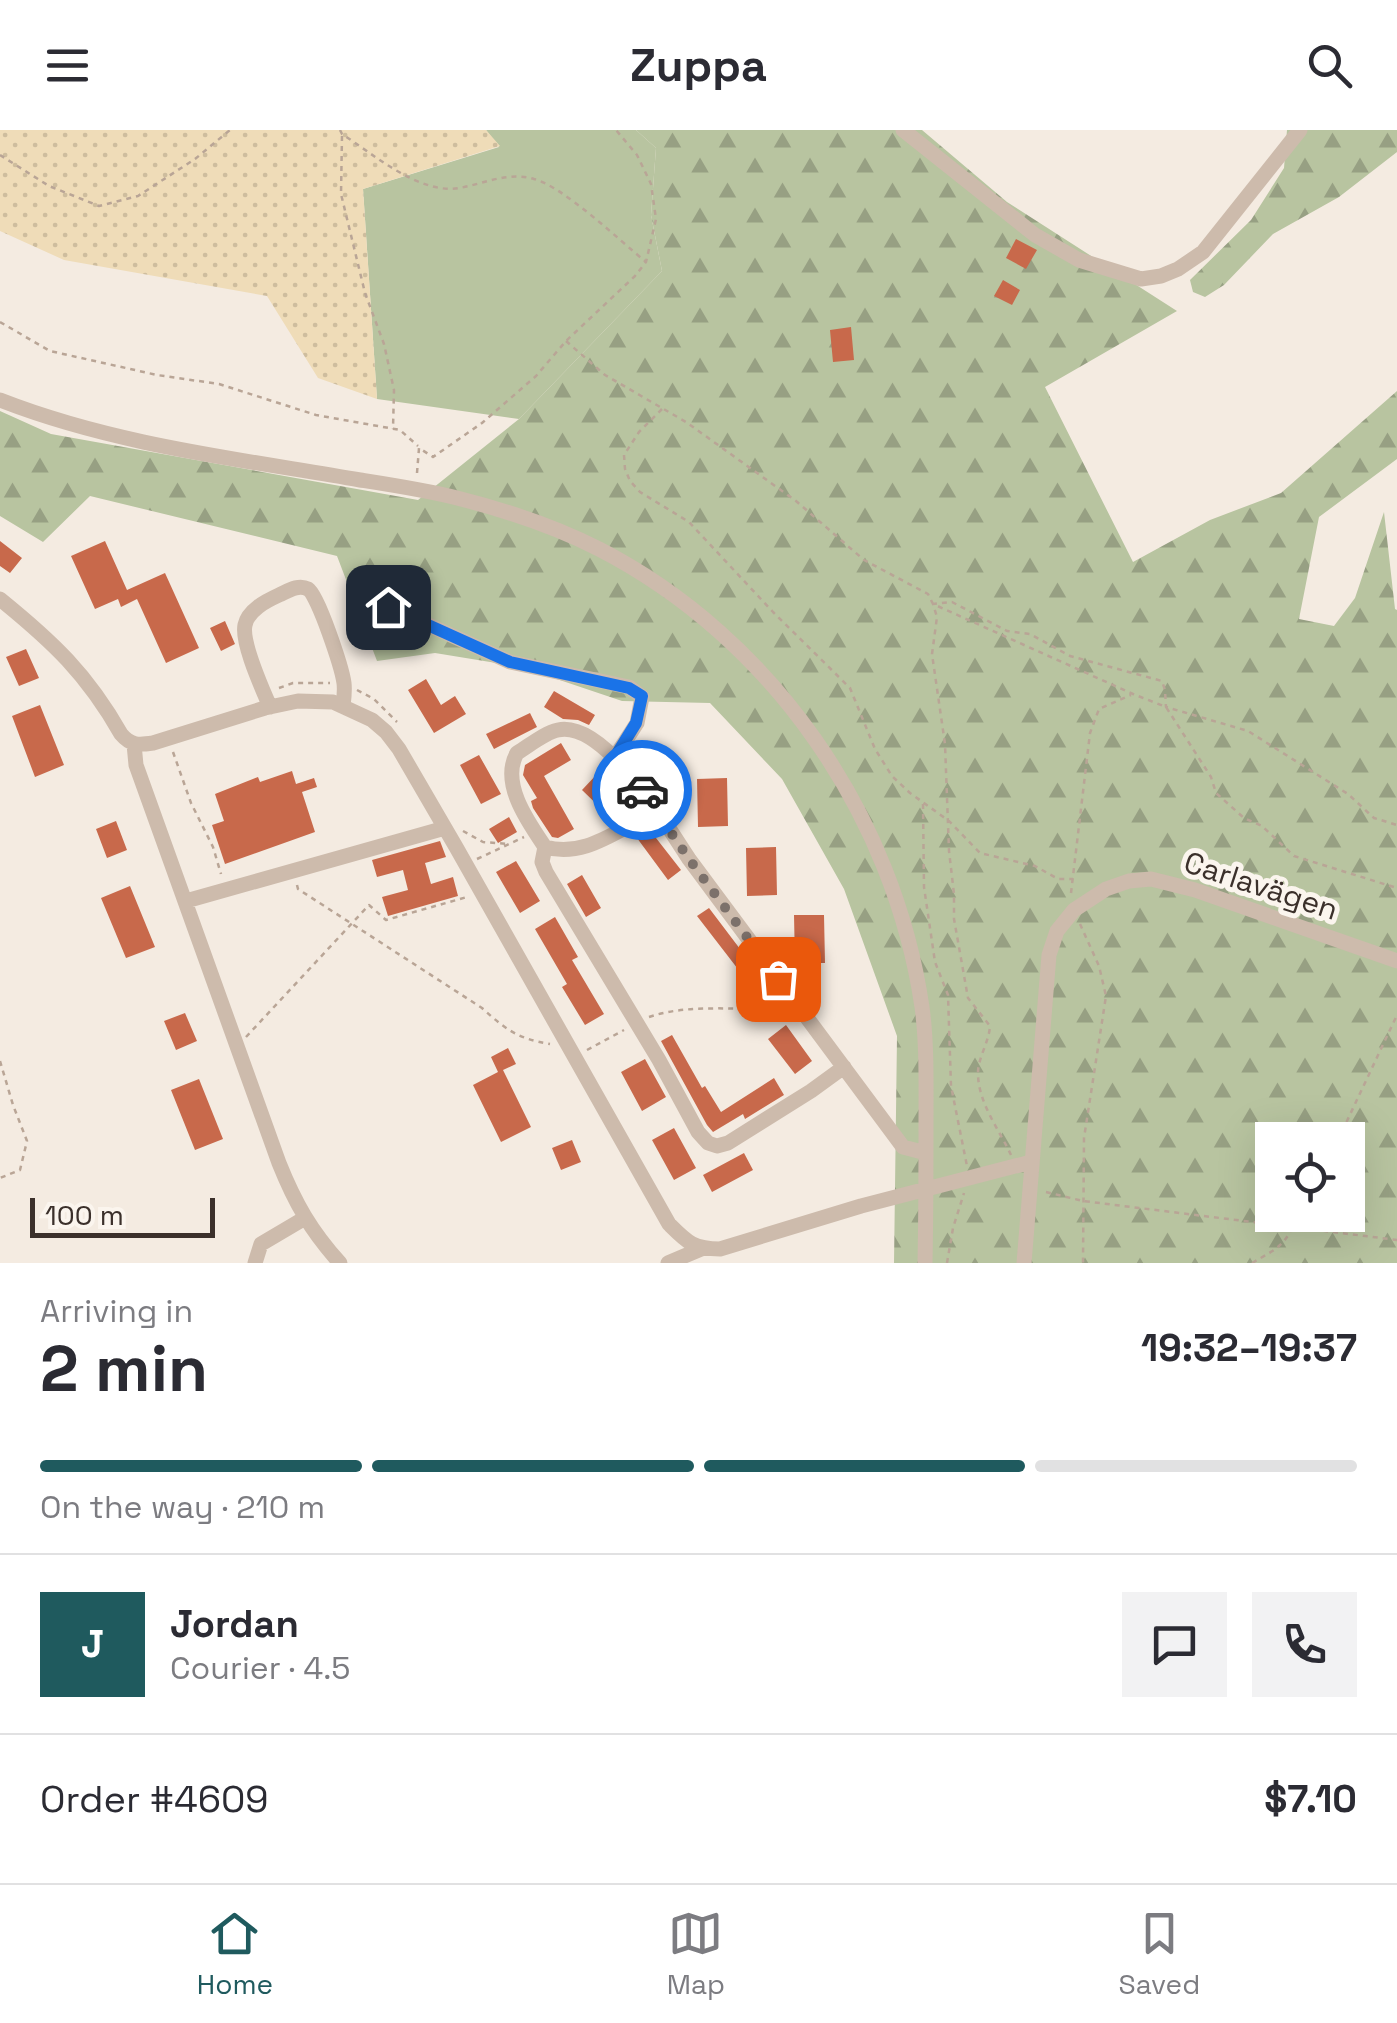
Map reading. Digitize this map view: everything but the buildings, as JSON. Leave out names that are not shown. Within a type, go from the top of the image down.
[{"type":"street","points":[[902,130],[1036,235],[1079,260],[1141,279],[1178,269],[1204,252],[1300,130]]},
{"type":"street","points":[[0,400],[78,428],[452,496],[520,516],[597,548],[631,568],[720,634],[794,710],[833,766],[884,868],[906,935],[919,990],[926,1052],[925,1263]]},
{"type":"street","points":[[270,707],[256,674],[244,624],[264,602],[297,586],[313,593],[321,611],[344,678],[344,706]]},
{"type":"street","points":[[0,598],[66,656],[127,741],[134,744],[169,738],[298,700],[344,706],[386,732],[482,892],[669,1224],[701,1249]]},
{"type":"street","points":[[388,607],[510,662],[629,688],[642,696],[636,723],[615,757]]},
{"type":"street","points":[[658,812],[602,842],[571,851],[545,847],[513,788],[513,760],[517,753],[560,729],[588,738],[615,757],[625,767],[658,812],[798,1005],[903,1147],[926,1153]]},
{"type":"street","points":[[134,744],[136,765],[279,1163],[305,1218],[340,1263]]},
{"type":"street","points":[[186,902],[445,828]]},
{"type":"street","points":[[545,847],[542,862],[546,872],[708,1143],[728,1144],[844,1067]]},
{"type":"street","name":"Carlavägen","points":[[1074,910],[1106,889],[1151,879],[1195,890],[1397,961]]},
{"type":"street","points":[[1024,1263],[1030,1188],[1024,1163],[1049,955],[1058,931],[1074,910]]},
{"type":"street","points":[[668,1263],[701,1249],[720,1249],[1024,1163]]},
{"type":"street","points":[[255,1263],[261,1244],[305,1218]]},
{"type":"path","points":[[0,155],[49,186],[98,206],[138,196],[195,159],[230,130]]},
{"type":"path","points":[[0,322],[50,350],[157,376],[219,384],[316,416],[400,430],[433,458],[482,423],[536,376],[646,262],[656,219],[651,184],[638,155],[616,130]]},
{"type":"path","points":[[341,132],[406,176],[431,188],[456,189],[512,176],[536,179],[561,192],[646,262]]},
{"type":"path","points":[[341,132],[341,194],[364,293],[384,344],[394,390],[394,429]]},
{"type":"path","points":[[566,341],[605,375],[664,408],[796,501],[864,560],[928,594],[937,617],[932,654],[943,720],[954,919],[968,998],[990,1026],[978,1069],[980,1086],[992,1124],[1024,1163]]},
{"type":"path","points":[[664,408],[639,432],[624,455],[624,469],[630,482],[689,522],[850,688],[875,749],[892,776],[949,820],[980,853],[1034,866],[1058,878],[1073,879]]},
{"type":"path","points":[[412,489],[419,448]]},
{"type":"path","points":[[932,604],[952,602],[1007,631],[1030,634],[1070,656],[1162,682],[1166,707],[1211,777],[1216,793],[1244,818],[1262,826],[1294,856],[1397,888]]},
{"type":"path","points":[[932,604],[1133,694],[1248,731],[1348,794],[1374,818],[1397,825]]},
{"type":"path","points":[[1083,1263],[1084,1138],[1106,996],[1099,966],[1074,910],[1071,893],[1090,733],[1099,710],[1133,694]]},
{"type":"path","points":[[169,738],[226,890]]},
{"type":"path","points":[[923,802],[924,887],[935,962],[948,995],[952,1086],[968,1178],[947,1263]]},
{"type":"path","points":[[445,828],[458,828],[483,842],[508,844]]},
{"type":"path","points":[[476,860],[534,832]]},
{"type":"path","points":[[292,872],[298,889],[482,1008],[520,1038],[568,1043]]},
{"type":"path","points":[[236,1042],[250,1035],[369,905],[386,920],[482,892]]},
{"type":"path","points":[[586,1051],[664,1012],[761,1010],[798,1005]]},
{"type":"path","points":[[1346,1122],[1397,1015]]},
{"type":"path","points":[[0,1062],[28,1140],[20,1170],[0,1178]]},
{"type":"path","points":[[1030,1188],[1084,1201],[1255,1221]]},
{"type":"path","points":[[1252,1263],[1282,1246],[1290,1232]]},
{"type":"path","points":[[1338,1232],[1397,1240]]},
{"type":"green space","points":[[486,130],[636,130],[656,148],[651,215],[662,271],[519,419],[377,399],[363,189],[499,147]]},
{"type":"green space","points":[[636,130],[922,130],[1007,202],[1177,311],[1045,387],[1133,562],[1210,520],[1281,493],[1397,391],[1397,459],[1319,517],[1299,619],[1334,626],[1355,598],[1384,512],[1397,610],[1397,1263],[894,1263],[897,1036],[844,889],[782,779],[710,703],[622,701],[521,667],[435,653],[377,661],[337,556],[90,496],[43,542],[0,516],[0,411],[51,434],[418,500],[519,419],[662,271],[651,215],[656,148]]},
{"type":"green space","points":[[1287,130],[1397,130],[1397,152],[1339,197],[1273,234],[1224,285],[1205,297],[1193,292],[1190,280],[1251,220],[1284,168]]},
{"type":"sand","points":[[0,130],[486,130],[500,146],[363,189],[377,399],[318,378],[267,296],[64,260],[0,231]]},
{"type":"way so far","points":[[642,790],[778,979]]},
{"type":"route","points":[[388,607],[510,662],[629,688],[642,696],[636,723],[615,757],[642,790]]}]
